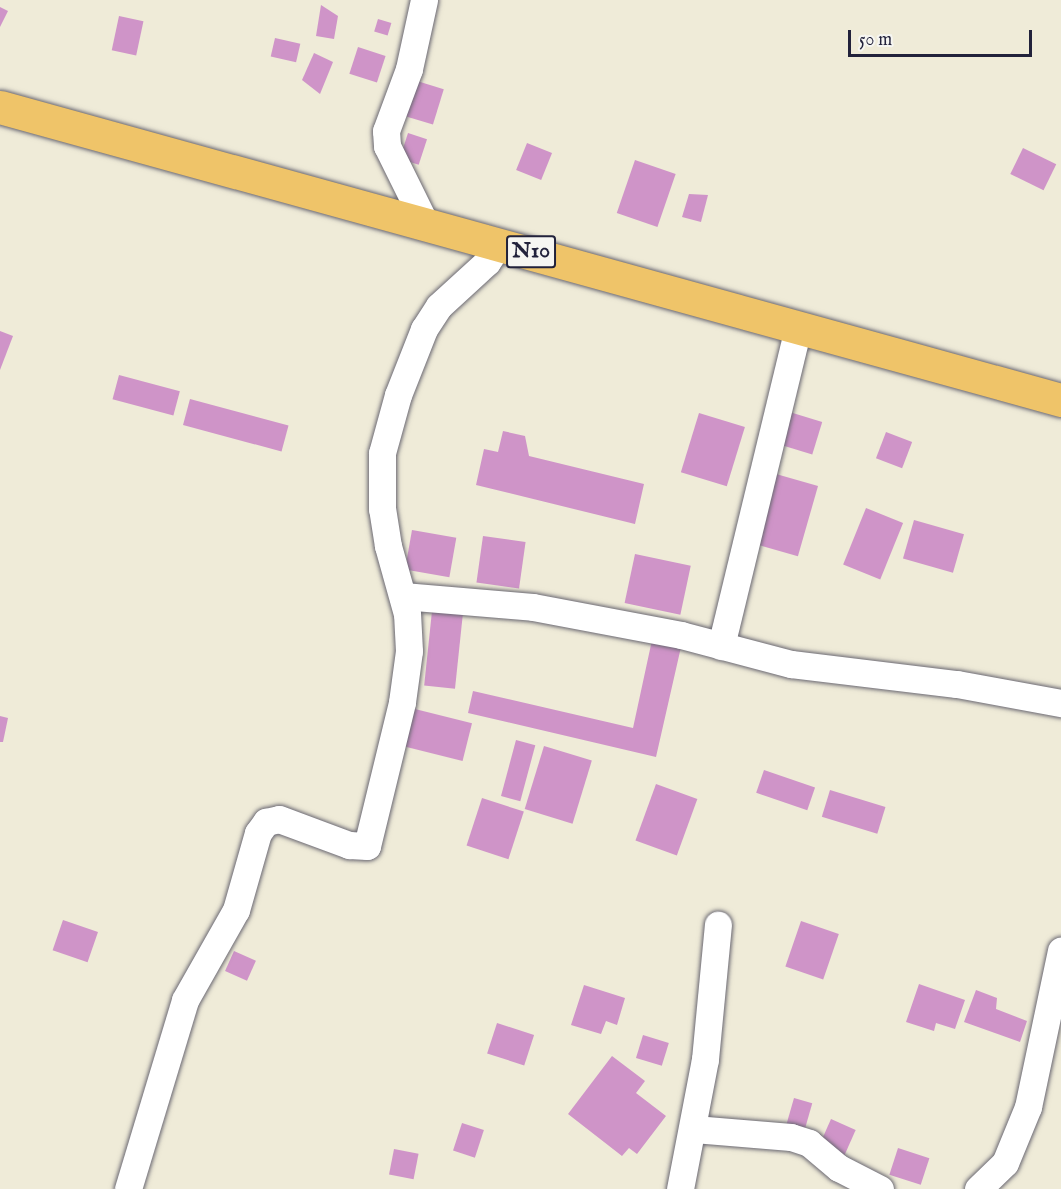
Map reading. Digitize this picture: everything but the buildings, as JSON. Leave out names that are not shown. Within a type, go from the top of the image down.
[{"type":"main road","name":"N10","points":[[0,107],[1061,400]]},
{"type":"street","points":[[424,0],[409,69],[386,130],[387,146],[426,225]]},
{"type":"street","points":[[128,1189],[185,1000],[236,910],[258,833],[266,822],[279,819],[349,844],[367,846],[402,702],[409,651],[404,596],[388,546],[382,509],[382,453],[398,395],[424,329],[439,306],[488,262],[499,243]]},
{"type":"street","points":[[721,646],[798,327]]},
{"type":"street","points":[[404,596],[533,607],[721,646],[791,664],[957,684],[1061,703]]},
{"type":"street","points":[[680,1189],[694,1129],[713,999],[718,925]]},
{"type":"street","points":[[978,1189],[1005,1163],[1028,1107],[1061,950]]},
{"type":"street","points":[[694,1129],[791,1137],[809,1143],[839,1168],[880,1189]]}]
